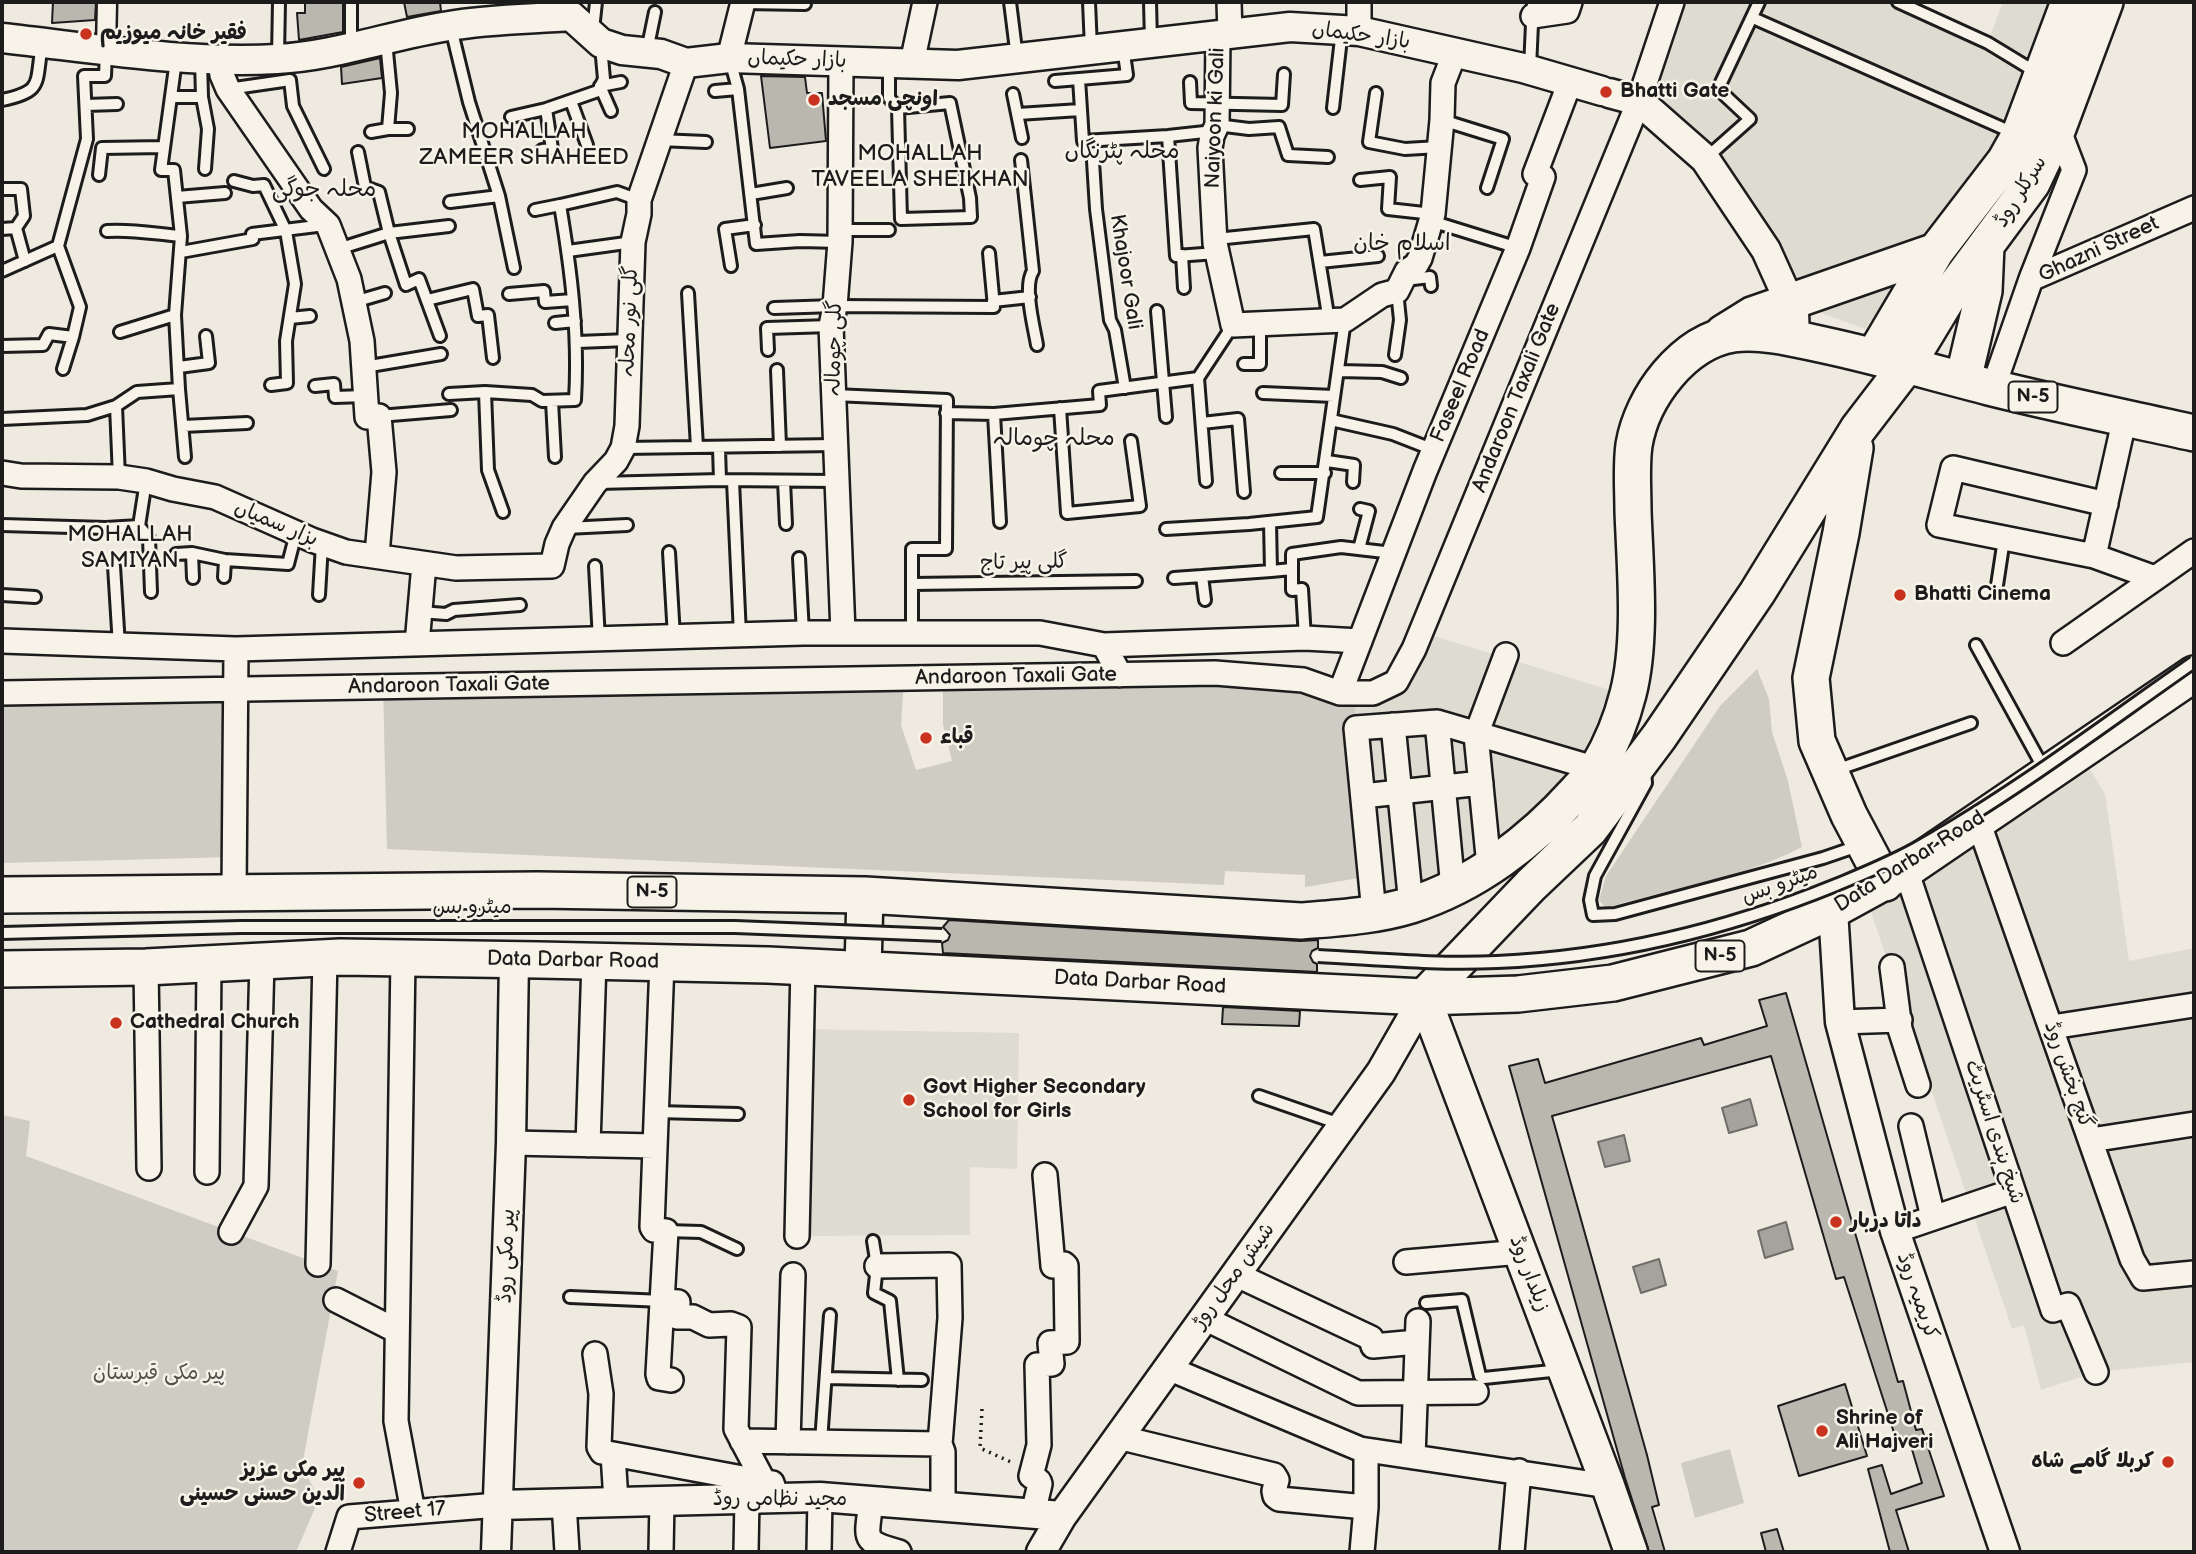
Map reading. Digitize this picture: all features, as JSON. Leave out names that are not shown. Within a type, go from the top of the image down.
[{"type":"main road","name":"سرکلر روڈ","points":[[1890,361],[1936,251],[2005,161],[2019,136],[2068,2]]},
{"type":"main road","name":"سرکلر روڈ","points":[[1890,361],[1951,294],[2032,183],[2057,128],[2105,2]]},
{"type":"main road","points":[[1978,384],[1986,246]]},
{"type":"main road","points":[[1711,340],[1752,315],[1936,251]]},
{"type":"main road","name":"N-5","points":[[2,895],[538,890],[866,895],[1301,921],[1374,913],[1410,905],[1461,885],[1548,823],[1597,769],[1619,723],[1629,692],[1635,637],[1634,445],[1649,404],[1661,384],[1686,357],[1711,340],[1747,333],[1796,339],[2194,433]]},
{"type":"main road","points":[[1424,997],[1531,885],[1590,829],[1643,758],[1757,593],[1858,429],[1890,361]]},
{"type":"main road","points":[[1858,429],[1841,533],[1811,678],[1817,741],[1864,844],[1895,876]]},
{"type":"main road","name":"Data Darbar Road","points":[[2,969],[146,967],[325,958],[662,962],[803,966],[1424,997],[1518,994],[1613,983],[1751,948],[1833,911],[1895,876],[2194,674]]},
{"type":"main road","points":[[863,970],[866,895]]},
{"type":"main road","name":"زیلدار روڈ","points":[[1424,997],[1631,1552]]},
{"type":"street","points":[[106,49],[107,2]]},
{"type":"street","points":[[729,58],[743,2]]},
{"type":"street","points":[[900,63],[925,2]]},
{"type":"street","name":"Naiyoon ki Gali","points":[[1229,2],[1216,120],[1210,148],[1217,246],[1233,325]]},
{"type":"street","points":[[1350,31],[1359,2]]},
{"type":"street","points":[[1533,9],[1567,11],[1570,2]]},
{"type":"street","name":"Andaroon Taxali Gate","points":[[2,693],[1215,673],[1303,680],[1340,693],[1373,693],[1396,682],[1413,649],[1639,101],[1672,2]]},
{"type":"street","name":"بازار حکیماں","points":[[2,38],[199,59],[278,59],[351,49],[450,25],[569,9],[596,39],[622,50],[661,54],[686,63],[729,58],[958,65],[1290,27],[1350,31],[1455,52],[1639,101]]},
{"type":"street","points":[[1233,325],[1337,321],[1399,286],[1406,271],[1416,265],[1420,258],[1432,218],[1443,83],[1455,52]]},
{"type":"street","points":[[199,59],[222,75],[228,89],[311,209],[328,225],[349,279],[362,341],[367,417],[379,416],[384,472],[377,555]]},
{"type":"street","name":"گلی چومالہ","points":[[841,62],[839,236],[833,316],[843,633]]},
{"type":"street","name":"گلی نور محلہ","points":[[623,448],[633,242],[639,200],[686,63]]},
{"type":"street","name":"Faseel Road","points":[[1340,693],[1434,450],[1518,248],[1543,177],[1535,174],[1570,82]]},
{"type":"street","points":[[1639,101],[1705,159],[1756,232],[1790,301],[1796,319],[1796,339]]},
{"type":"street","points":[[2031,279],[2074,170],[2057,128]]},
{"type":"street","name":"Ghazni Street","points":[[1978,384],[2031,279],[2194,208]]},
{"type":"street","points":[[2094,556],[2124,417]]},
{"type":"street","points":[[564,528],[623,448]]},
{"type":"street","points":[[2106,504],[1953,468],[1939,525],[2094,556],[2155,578]]},
{"type":"street","name":"بزار سمیاں","points":[[2,473],[21,476],[119,477],[146,481],[215,497],[346,552],[456,568],[552,566],[564,528]]},
{"type":"street","points":[[2063,643],[2194,551]]},
{"type":"street","points":[[417,645],[424,564]]},
{"type":"street","points":[[2,640],[236,649],[803,633],[1040,633],[1104,645],[1305,638],[1360,641]]},
{"type":"street","points":[[1104,645],[1119,675]]},
{"type":"street","points":[[234,893],[236,649]]},
{"type":"street","points":[[1489,866],[1476,735],[1506,656]]},
{"type":"street","points":[[1374,913],[1356,728],[1437,722],[1597,769]]},
{"type":"street","points":[[1437,722],[1453,888]]},
{"type":"street","points":[[1393,725],[1410,905]]},
{"type":"street","points":[[1363,796],[1481,783]]},
{"type":"street","name":"گنج بخش روڈ","points":[[1978,821],[2132,1259],[2143,1278],[2194,1273]]},
{"type":"street","name":"شیخ ہندی اسٹریٹ","points":[[1895,876],[2013,1191],[2053,1310],[2068,1305],[2096,1372]]},
{"type":"street","name":"کریمیہ روڈ","points":[[1833,911],[1840,1022],[1895,1231],[2005,1552]]},
{"type":"street","points":[[318,1264],[325,958]]},
{"type":"street","points":[[403,958],[396,1421],[413,1512]]},
{"type":"street","name":"پیر مکی روڈ","points":[[496,1552],[511,1143],[514,960]]},
{"type":"street","points":[[231,1232],[256,1186],[262,961]]},
{"type":"street","points":[[588,1145],[594,961]]},
{"type":"street","points":[[662,962],[652,1229],[666,1231],[658,1374],[659,1378],[671,1380]]},
{"type":"street","points":[[206,1172],[209,964]]},
{"type":"street","points":[[797,1236],[803,966]]},
{"type":"street","points":[[146,967],[149,1168]]},
{"type":"street","points":[[1892,967],[1900,1028],[1918,1084]]},
{"type":"street","name":"شیش محل روڑ","points":[[1041,1552],[1062,1516],[1381,1072],[1424,997]]},
{"type":"street","points":[[2052,1027],[2194,1005]]},
{"type":"street","points":[[1840,1022],[1900,1020]]},
{"type":"street","points":[[2091,1140],[2194,1124]]},
{"type":"street","points":[[1911,1126],[1933,1217]]},
{"type":"street","points":[[511,1143],[655,1146]]},
{"type":"street","points":[[1033,1514],[1040,1485],[1031,1477],[1039,1445],[1037,1365],[1052,1364],[1050,1343],[1067,1342],[1066,1266],[1053,1266],[1045,1175]]},
{"type":"street","points":[[1895,1231],[2013,1191]]},
{"type":"street","points":[[1406,1262],[1521,1252]]},
{"type":"street","points":[[877,1266],[949,1265],[950,1318],[940,1444],[943,1452],[943,1508]]},
{"type":"street","points":[[1236,1274],[1371,1338],[1373,1346],[1420,1322]]},
{"type":"street","points":[[788,1442],[793,1275]]},
{"type":"street","points":[[336,1300],[397,1331]]},
{"type":"street","points":[[663,1301],[678,1302],[677,1317],[693,1317],[709,1325],[731,1324],[740,1328],[735,1426],[763,1492],[746,1552]]},
{"type":"street","points":[[1204,1318],[1358,1394],[1476,1392]]},
{"type":"street","points":[[1413,1457],[1420,1322]]},
{"type":"street","points":[[595,1354],[601,1394],[599,1447],[602,1452],[763,1492]]},
{"type":"street","points":[[1168,1368],[1366,1450],[1608,1486]]},
{"type":"street","points":[[1118,1437],[1274,1475],[1277,1477],[1275,1496],[1279,1499],[1366,1507]]},
{"type":"street","points":[[742,1441],[940,1444]]},
{"type":"street","points":[[1362,1552],[1366,1507],[1366,1450]]},
{"type":"street","points":[[613,1454],[616,1501]]},
{"type":"street","points":[[1512,1552],[1519,1471]]},
{"type":"street","name":"مجید نظامی روڈ","points":[[498,1505],[662,1500],[763,1492],[1062,1516]]},
{"type":"street","points":[[819,1552],[820,1497]]},
{"type":"street","points":[[661,1552],[662,1500]]},
{"type":"street","points":[[871,1501],[867,1534],[870,1541],[874,1545],[899,1552]]},
{"type":"street","points":[[564,1503],[567,1552]]},
{"type":"street","name":"Street 17","points":[[338,1552],[349,1517],[498,1505]]},
{"type":"lane","points":[[278,59],[279,2]]},
{"type":"lane","points":[[351,2],[351,49]]},
{"type":"lane","points":[[511,117],[546,109],[598,91],[604,79],[596,39],[596,2]]},
{"type":"lane","points":[[743,2],[805,4]]},
{"type":"lane","points":[[1010,2],[1017,58]]},
{"type":"lane","points":[[1089,2],[1091,51]]},
{"type":"lane","points":[[1150,2],[1151,44]]},
{"type":"lane","points":[[1705,159],[1750,119],[1718,89],[1759,2]]},
{"type":"lane","points":[[1898,2],[1988,43],[2041,75]]},
{"type":"lane","points":[[1530,71],[1533,9]]},
{"type":"lane","points":[[647,54],[654,12]]},
{"type":"lane","points":[[1753,18],[2019,136]]},
{"type":"lane","points":[[450,25],[469,102],[499,196],[514,268]]},
{"type":"lane","points":[[1333,108],[1350,31]]},
{"type":"lane","points":[[386,39],[391,93],[388,129]]},
{"type":"lane","points":[[2,100],[27,95],[35,88],[42,42]]},
{"type":"lane","points":[[1055,82],[1126,75],[1123,47]]},
{"type":"lane","points":[[63,369],[80,307],[58,246],[87,139],[83,76],[105,76],[106,49]]},
{"type":"lane","points":[[729,58],[738,89],[757,244],[889,230]]},
{"type":"lane","points":[[185,457],[175,315],[181,236],[174,170],[161,170],[171,97],[199,59]]},
{"type":"lane","points":[[199,59],[208,129],[205,169]]},
{"type":"lane","points":[[898,108],[950,103],[970,198],[971,217],[901,219],[898,108],[889,98],[900,63]]},
{"type":"lane","points":[[1079,79],[1083,141],[1168,136],[1216,120],[1282,106],[1284,74]]},
{"type":"lane","points":[[228,89],[290,80],[293,106],[324,169]]},
{"type":"lane","points":[[600,86],[621,82]]},
{"type":"lane","points":[[1190,82],[1191,103],[1216,120],[1249,129],[1279,127],[1288,155],[1328,157]]},
{"type":"lane","points":[[600,86],[611,111]]},
{"type":"lane","points":[[715,91],[738,89]]},
{"type":"lane","points":[[1376,93],[1369,142],[1405,149],[1439,146]]},
{"type":"lane","points":[[1013,94],[1022,138]]},
{"type":"lane","points":[[171,97],[202,97]]},
{"type":"lane","points":[[572,101],[587,145]]},
{"type":"lane","points":[[86,105],[117,104]]},
{"type":"lane","points":[[542,150],[552,149],[546,109]]},
{"type":"lane","points":[[1018,114],[1080,110]]},
{"type":"lane","points":[[1442,120],[1503,139],[1488,188]]},
{"type":"lane","points":[[370,132],[408,129]]},
{"type":"lane","points":[[1166,530],[1317,517],[1339,371],[1337,321],[1320,262],[1320,228],[1176,256],[1168,136]]},
{"type":"lane","points":[[659,141],[706,142]]},
{"type":"lane","points":[[99,175],[102,148],[163,147]]},
{"type":"lane","points":[[358,152],[365,187],[379,192],[406,285],[419,279],[440,336]]},
{"type":"lane","points":[[1021,160],[1033,271],[1029,277],[1030,297],[1037,345]]},
{"type":"lane","name":"Khajoor Gali","points":[[1093,161],[1096,209],[1110,320],[1115,330],[1125,388]]},
{"type":"lane","points":[[1360,180],[1390,177],[1388,209],[1432,218],[1518,248]]},
{"type":"lane","points":[[234,181],[253,186],[264,185],[286,231],[295,284],[286,341],[287,383],[271,385]]},
{"type":"lane","points":[[751,194],[787,188]]},
{"type":"lane","points":[[2,189],[21,189],[24,216],[16,229],[25,261]]},
{"type":"lane","points":[[535,210],[617,192],[639,200]]},
{"type":"lane","points":[[177,197],[225,193]]},
{"type":"lane","points":[[450,202],[499,196]]},
{"type":"lane","points":[[449,394],[485,392],[532,395],[542,401],[576,400],[578,342],[560,205]]},
{"type":"lane","points":[[181,252],[253,239],[252,234],[328,225]]},
{"type":"lane","points":[[338,250],[389,233],[449,226]]},
{"type":"lane","points":[[732,266],[725,229],[755,226]]},
{"type":"lane","points":[[2,229],[16,229]]},
{"type":"lane","points":[[107,230],[128,229],[144,234],[181,236]]},
{"type":"lane","points":[[568,251],[633,242]]},
{"type":"lane","points":[[2,271],[58,246]]},
{"type":"lane","points":[[768,350],[767,328],[833,316],[994,307],[989,253]]},
{"type":"lane","points":[[1182,256],[1184,288]]},
{"type":"lane","points":[[1320,262],[1378,256]]},
{"type":"lane","points":[[1395,355],[1400,320],[1399,286],[1430,277],[1431,286]]},
{"type":"lane","points":[[426,300],[473,289],[478,316],[488,315],[493,358]]},
{"type":"lane","points":[[509,294],[544,291],[545,302],[573,300]]},
{"type":"lane","points":[[354,302],[385,293]]},
{"type":"lane","points":[[688,293],[697,447]]},
{"type":"lane","points":[[993,301],[1030,297]]},
{"type":"lane","points":[[774,308],[833,316]]},
{"type":"lane","points":[[1157,311],[1166,417]]},
{"type":"lane","points":[[120,332],[175,315]]},
{"type":"lane","points":[[290,318],[310,316]]},
{"type":"lane","points":[[555,324],[575,321]]},
{"type":"lane","points":[[1244,364],[1261,364],[1260,324]]},
{"type":"lane","points":[[1206,481],[1198,378],[1233,325]]},
{"type":"lane","points":[[2,346],[43,345],[49,334],[73,337]]},
{"type":"lane","points":[[178,367],[209,363],[206,336]]},
{"type":"lane","points":[[578,342],[628,341]]},
{"type":"lane","points":[[363,367],[441,354]]},
{"type":"lane","points":[[777,370],[780,446]]},
{"type":"lane","points":[[1339,371],[1382,373],[1401,378]]},
{"type":"lane","points":[[947,413],[993,414],[1100,405],[1099,391],[1198,378]]},
{"type":"lane","points":[[315,386],[334,384],[335,397],[365,396]]},
{"type":"lane","points":[[2,419],[87,415],[116,406],[137,392],[179,390]]},
{"type":"lane","points":[[485,392],[488,470],[503,512]]},
{"type":"lane","points":[[1263,393],[1334,396]]},
{"type":"lane","points":[[834,395],[947,400],[946,549],[912,550],[912,633]]},
{"type":"lane","points":[[552,401],[555,457]]},
{"type":"lane","points":[[116,406],[119,477]]},
{"type":"lane","points":[[1059,408],[1067,513],[1140,506],[1131,441]]},
{"type":"lane","points":[[379,416],[451,410]]},
{"type":"lane","points":[[993,414],[1000,522]]},
{"type":"lane","points":[[1202,423],[1238,419],[1244,492]]},
{"type":"lane","points":[[1331,421],[1393,434],[1434,450]]},
{"type":"lane","points":[[183,426],[247,423]]},
{"type":"lane","points":[[623,448],[835,445]]},
{"type":"lane","points":[[719,448],[720,480]]},
{"type":"lane","points":[[1281,473],[1354,465],[1353,482]]},
{"type":"lane","points":[[595,484],[720,480],[838,481]]},
{"type":"lane","points":[[146,481],[139,526],[149,538],[151,592]]},
{"type":"lane","points":[[733,481],[740,635]]},
{"type":"lane","points":[[784,481],[786,524]]},
{"type":"lane","points":[[1359,549],[1370,511],[1360,509]]},
{"type":"lane","points":[[1270,522],[1271,571]]},
{"type":"lane","points":[[2,524],[106,528],[139,526]]},
{"type":"lane","points":[[564,528],[627,524]]},
{"type":"lane","points":[[176,554],[192,553],[225,560],[288,564],[296,533]]},
{"type":"lane","points":[[1996,592],[2004,539]]},
{"type":"lane","points":[[320,595],[322,544]]},
{"type":"lane","points":[[1305,638],[1302,589],[1292,590],[1292,554],[1340,547],[1393,553]]},
{"type":"lane","points":[[669,552],[674,637]]},
{"type":"lane","points":[[192,553],[192,578]]},
{"type":"lane","points":[[799,558],[803,633]]},
{"type":"lane","points":[[225,560],[225,577]]},
{"type":"lane","points":[[114,566],[118,646]]},
{"type":"lane","points":[[595,566],[599,640]]},
{"type":"lane","points":[[1174,578],[1292,569]]},
{"type":"lane","points":[[1202,576],[1205,600]]},
{"type":"lane","name":"گلی پیر تاج","points":[[912,584],[1136,581]]},
{"type":"lane","points":[[2,595],[35,597]]},
{"type":"lane","points":[[419,612],[446,614],[454,610],[520,605]]},
{"type":"lane","points":[[1976,645],[2048,775]]},
{"type":"lane","name":"میٹرو بس","points":[[1318,956],[1498,962],[1612,950],[1678,937],[1738,921],[1834,886],[1920,846],[1970,817],[2194,662]]},
{"type":"lane","points":[[1831,772],[1971,723]]},
{"type":"lane","points":[[1643,758],[1646,783],[1595,876],[1590,900],[1593,915],[1615,914],[1823,858],[1864,844]]},
{"type":"lane","name":"میٹرو بس","points":[[2,933],[241,927],[735,928],[942,935]]},
{"type":"lane","points":[[1259,1096],[1343,1125]]},
{"type":"lane","points":[[656,1112],[738,1114]]},
{"type":"lane","points":[[666,1231],[701,1232],[737,1250]]},
{"type":"lane","points":[[873,1241],[877,1266],[874,1293],[890,1301],[898,1380]]},
{"type":"lane","points":[[570,1297],[663,1301]]},
{"type":"lane","points":[[1420,1322],[1462,1300],[1480,1376],[1484,1378],[1565,1370]]},
{"type":"lane","points":[[821,1442],[830,1315]]},
{"type":"lane","points":[[826,1378],[922,1381]]},
{"type":"path","points":[[982,1409],[979,1448],[1033,1471]]},
{"type":"shaded area","points":[[1672,2],[1898,2],[1988,42],[2003,2],[2056,2],[2002,140],[1865,329],[1813,310],[1782,248],[1705,159],[1639,101]]},
{"type":"shaded area","points":[[1421,632],[1610,690],[1600,723],[1572,786],[1501,858],[1374,913],[1355,693],[1373,693]]},
{"type":"shaded area","points":[[2080,753],[2105,794],[2129,961],[2194,948],[2194,1362],[2096,1372],[2041,1390],[2024,1325],[2012,1329],[1865,894]]},
{"type":"shaded area","name":"Govt Higher Secondary School for Girls","points":[[801,1029],[1019,1033],[1017,1169],[970,1167],[970,1235],[797,1236]]},
{"type":"shaded area","points":[[1750,1099],[1757,1125],[1729,1133],[1722,1108]]},
{"type":"shaded area","points":[[1624,1135],[1630,1161],[1605,1167],[1598,1142]]},
{"type":"shaded area","points":[[1786,1222],[1793,1249],[1765,1258],[1758,1231]]},
{"type":"shaded area","points":[[1659,1259],[1666,1285],[1641,1293],[1633,1267]]},
{"type":"green space","points":[[1757,669],[1769,699],[1772,732],[1788,781],[1802,847],[1730,875],[1606,908],[1599,900],[1606,876],[1720,706]]},
{"type":"green space","points":[[1215,673],[1355,693],[1371,876],[1305,887],[1305,875],[1225,871],[1224,885],[387,849],[383,687],[904,679],[901,725],[916,770],[952,761],[943,724],[943,678]]},
{"type":"green space","points":[[236,690],[235,857],[2,863],[2,693]]},
{"type":"green space","name":"پیر مکی قبرستان","points":[[2,1115],[30,1121],[26,1156],[338,1271],[302,1466],[319,1499],[296,1552],[2,1552]]},
{"type":"green space","points":[[1730,1449],[1744,1503],[1695,1518],[1681,1463]]},
{"type":"building","name":"فقیر خانہ میوزیم","points":[[53,2],[96,2],[95,20],[52,23]]},
{"type":"building","points":[[305,2],[343,2],[343,32],[299,40],[297,13],[305,13]]},
{"type":"building","points":[[404,2],[440,2],[441,11],[407,17]]},
{"type":"building","points":[[380,58],[382,78],[342,84],[341,67]]},
{"type":"building","name":"اونچی مسجد","points":[[761,76],[805,77],[807,93],[822,93],[826,141],[770,148]]},
{"type":"building","points":[[949,920],[1318,940],[1318,948],[1312,951],[1310,956],[1317,964],[1317,972],[943,953],[942,943],[948,940],[950,935],[943,927]]},
{"type":"building","name":"داتا دربار","points":[[1786,993],[1898,1382],[1903,1381],[1916,1430],[1922,1429],[1944,1496],[1896,1510],[1909,1552],[1890,1552],[1868,1469],[1882,1465],[1891,1494],[1922,1483],[1908,1436],[1896,1439],[1844,1277],[1836,1279],[1771,1056],[1552,1116],[1659,1505],[1652,1507],[1665,1552],[1649,1552],[1625,1478],[1509,1066],[1538,1059],[1545,1083],[1701,1038],[1704,1045],[1767,1026],[1759,1000]]},
{"type":"building","points":[[1223,1007],[1300,1011],[1299,1026],[1222,1024]]},
{"type":"building","name":"Shrine of Ali Hajveri","points":[[1845,1384],[1867,1456],[1799,1476],[1778,1406]]},
{"type":"building","points":[[1777,1529],[1784,1552],[1766,1552],[1761,1533]]},
{"type":"place","name":"فقیر خانہ میوزیم","points":[[86,34]]},
{"type":"place","name":"Bhatti Gate","points":[[1606,92]]},
{"type":"place","name":"اونچی مسجد","points":[[814,100]]},
{"type":"place","name":"Bhatti Cinema","points":[[1900,595]]},
{"type":"place","name":"قباء","points":[[926,738]]},
{"type":"place","name":"Cathedral Church","points":[[116,1023]]},
{"type":"place","name":"Govt Higher Secondary School for Girls","points":[[909,1100]]},
{"type":"place","name":"داتا دربار","points":[[1836,1222]]},
{"type":"place","name":"Shrine of Ali Hajveri","points":[[1822,1431]]},
{"type":"place","name":"کربلا گامے شاہ","points":[[2168,1462]]},
{"type":"place","name":"پیر مکی عزیز الدین حسنی حسینی","points":[[359,1483]]},
{"type":"district","name":"MOHALLAH ZAMEER SHAHEED","points":[[524,145]]},
{"type":"district","name":"محلہ پٹرنگاں","points":[[1122,152]]},
{"type":"district","name":"MOHALLAH TAVEELA SHEIKHAN","points":[[920,167]]},
{"type":"district","name":"محلہ جوگی","points":[[324,190]]},
{"type":"district","name":"اسلام خان","points":[[1402,244]]},
{"type":"district","name":"محلہ چومالہ","points":[[1054,439]]},
{"type":"district","name":"MOHALLAH SAMIYAN","points":[[130,548]]}]
